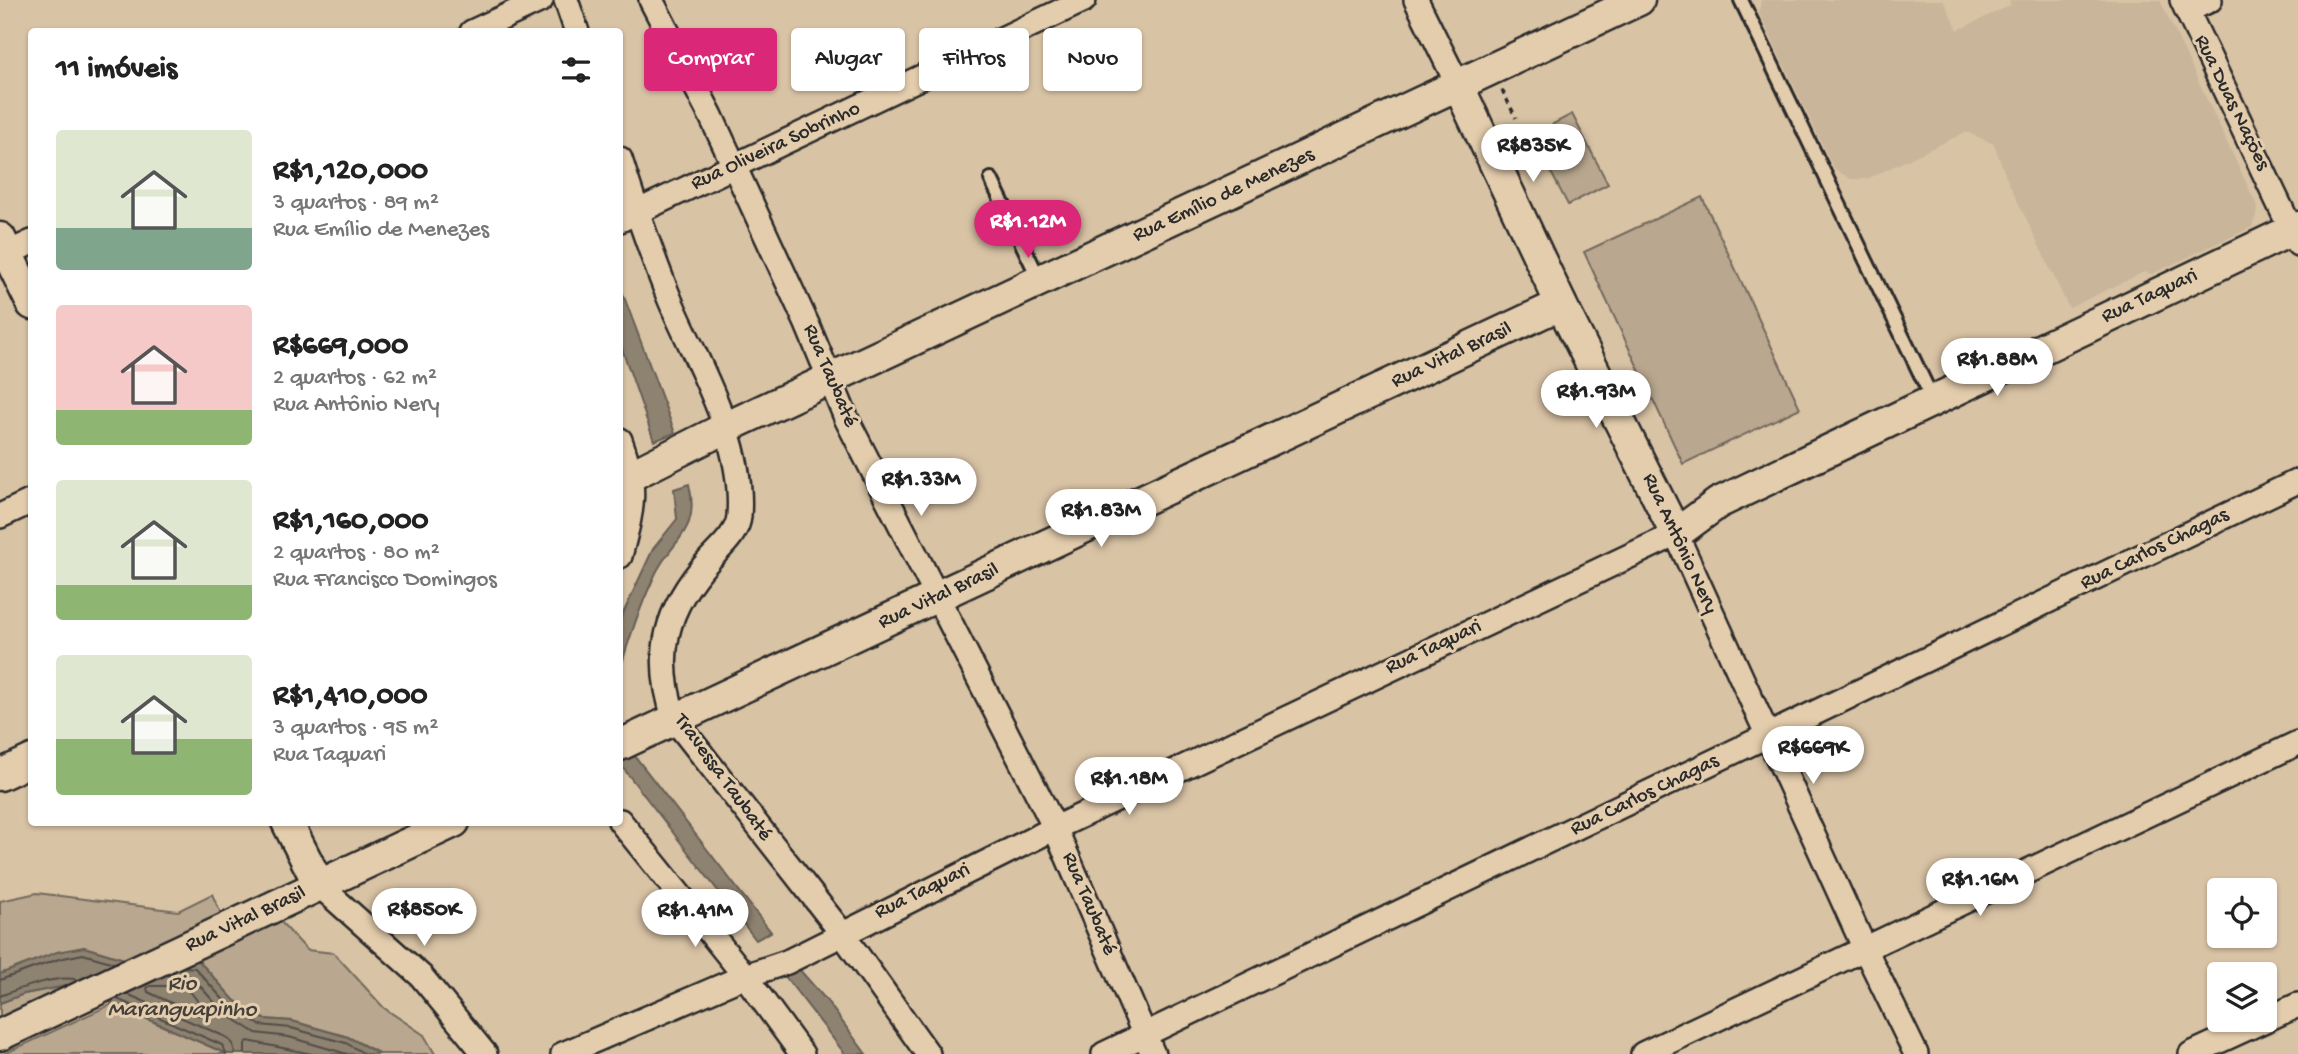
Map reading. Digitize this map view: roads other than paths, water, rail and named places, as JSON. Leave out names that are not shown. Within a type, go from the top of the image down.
[{"type":"street","points":[[486,28],[541,0]]},
{"type":"street","points":[[566,0],[575,28]]},
{"type":"street","name":"Rua Taubaté","points":[[651,0],[711,116],[831,379],[847,420],[1055,828],[1149,1045]]},
{"type":"street","name":"Rua Oliveira Sobrinho","points":[[628,216],[1084,0]]},
{"type":"street","name":"Rua Antônio Nery","points":[[1416,0],[1561,304],[1676,534],[1767,737],[1916,1054]]},
{"type":"street","name":"Rua Emílio de Menezes","points":[[626,478],[727,427],[1639,0]]},
{"type":"street","points":[[2184,6],[2210,0]]},
{"type":"street","name":"Rua Duas Nações","points":[[2184,6],[2296,233]]},
{"type":"street","name":"Travessa Taubaté","points":[[623,180],[628,216],[670,299],[727,427],[734,456],[739,517],[732,535],[685,590],[670,618],[664,655],[666,694],[675,720],[841,932],[928,1054]]},
{"type":"street","name":"Rua Taquari","points":[[563,1054],[745,976],[787,962],[841,932],[1055,828],[1676,534],[1718,503],[1933,400],[2296,233]]},
{"type":"street","points":[[10,247],[28,294]]},
{"type":"street","name":"Rua Vital Brasil","points":[[623,744],[1561,304]]},
{"type":"street","points":[[623,459],[630,517],[623,544]]},
{"type":"street","name":"Rua Carlos Chagas","points":[[1104,1054],[1149,1045],[1767,737],[2298,481]]},
{"type":"street","points":[[0,516],[28,503]]},
{"type":"street","points":[[1643,1054],[2298,743]]},
{"type":"street","points":[[0,775],[28,762]]},
{"type":"street","points":[[623,825],[745,976],[802,1054]]},
{"type":"street","points":[[288,826],[319,885],[421,976],[485,1054]]},
{"type":"street","name":"Rua Vital Brasil","points":[[0,1035],[445,826]]},
{"type":"street","points":[[2191,1054],[2298,1005]]},
{"type":"lane","points":[[1741,0],[1933,400]]},
{"type":"lane","points":[[991,179],[1041,282]]},
{"type":"water","points":[[623,294],[675,433],[654,441],[623,352]]},
{"type":"water","points":[[689,484],[692,501],[688,525],[654,577],[623,661],[623,614],[653,549],[677,519],[674,489]]},
{"type":"water","points":[[631,751],[771,932],[756,940],[623,768],[623,755]]},
{"type":"water","name":"Rio Maranguapinho","points":[[84,947],[124,959],[198,960],[234,1000],[264,1019],[292,1021],[348,1037],[380,1054],[227,1054],[71,985],[24,994],[0,1003],[0,974],[57,952]]},
{"type":"water","points":[[791,960],[827,1001],[866,1054],[845,1054],[777,966]]}]
